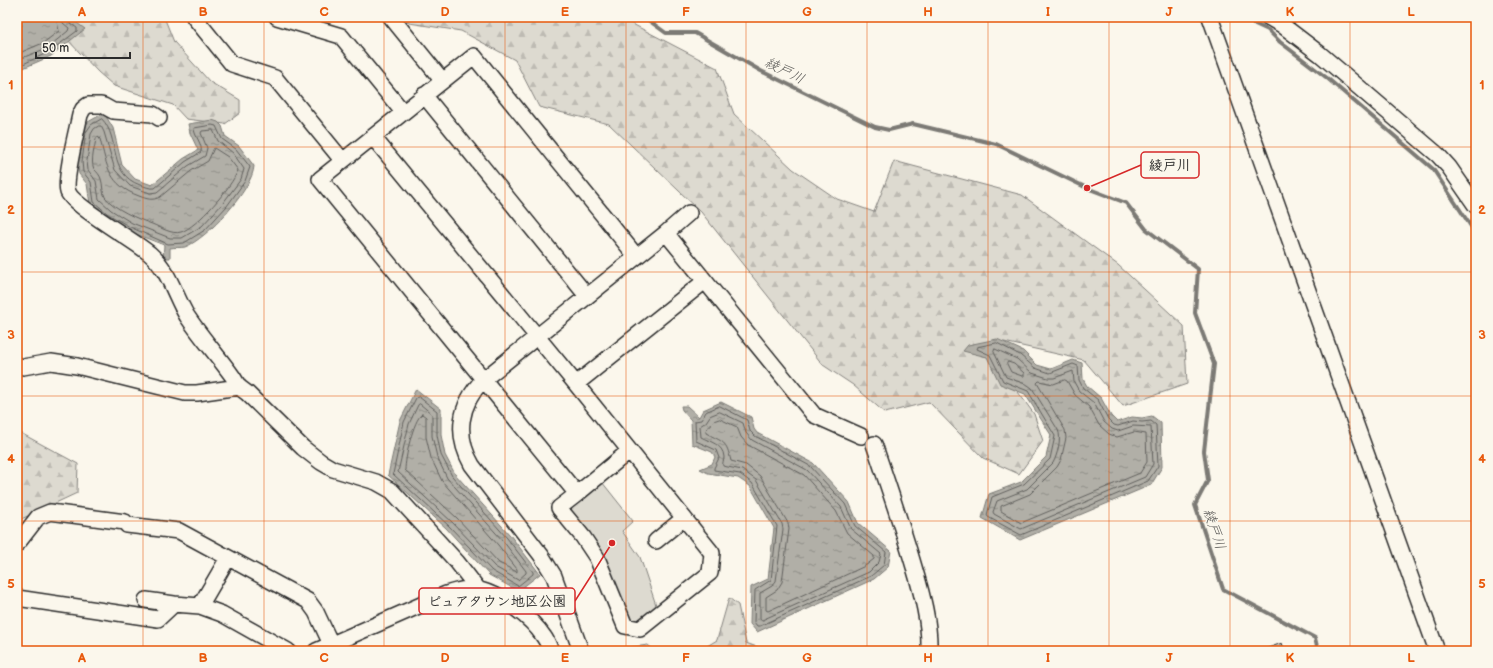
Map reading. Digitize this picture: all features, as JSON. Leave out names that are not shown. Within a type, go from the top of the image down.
[{"type":"street","points":[[194,17],[232,64],[275,78],[342,160]]},
{"type":"street","points":[[277,17],[341,36],[403,112]]},
{"type":"street","points":[[392,17],[442,80]]},
{"type":"street","points":[[1210,17],[1437,651]]},
{"type":"street","points":[[1268,17],[1285,21],[1320,54],[1438,155],[1452,171],[1476,206]]},
{"type":"street","points":[[577,494],[320,179],[442,80],[474,56],[636,256]]},
{"type":"street","points":[[424,95],[587,296]]},
{"type":"street","points":[[159,118],[153,114],[113,111],[104,106],[88,105],[80,115],[70,163],[68,190],[72,199],[130,239],[154,258],[167,276],[187,316],[239,387],[303,448],[321,462],[333,469],[376,482],[392,491],[457,562],[478,589]]},
{"type":"street","points":[[373,136],[712,553],[710,573],[640,629],[625,626],[597,558],[583,537],[559,508],[629,451]]},
{"type":"street","points":[[581,651],[554,576],[541,555],[472,466],[467,456],[462,439],[462,418],[471,394],[483,380],[690,213]]},
{"type":"street","points":[[666,233],[814,415],[860,436]]},
{"type":"street","points":[[576,384],[705,281]]},
{"type":"street","points":[[17,365],[22,367],[51,362],[77,366],[185,393],[197,393],[239,387]]},
{"type":"street","points":[[874,444],[903,530],[922,595],[929,639],[929,651]]},
{"type":"street","points":[[17,544],[38,517],[50,512],[124,522],[128,525],[173,530],[187,535],[308,601],[316,612],[331,644]]},
{"type":"street","points":[[656,540],[684,518]]},
{"type":"street","points":[[200,606],[228,558]]},
{"type":"street","points":[[316,651],[446,594],[458,590],[478,589],[494,596],[521,613],[544,637],[551,651]]},
{"type":"street","points":[[17,598],[158,619],[174,604]]},
{"type":"street","points":[[146,600],[200,606],[222,614],[288,651]]},
{"type":"green space","points":[[54,17],[164,17],[174,42],[210,82],[240,100],[240,113],[225,124],[186,119],[173,105],[114,86],[98,72],[64,36]]},
{"type":"green space","points":[[404,17],[619,17],[717,68],[734,114],[793,169],[837,199],[874,212],[894,161],[1022,195],[1118,265],[1184,326],[1187,384],[1123,406],[1084,360],[1004,342],[994,359],[1034,414],[1043,441],[1019,474],[983,458],[929,402],[885,413],[853,385],[823,365],[701,212],[609,124],[539,107],[515,60],[461,31],[409,23]]},
{"type":"green space","points":[[17,431],[78,464],[77,493],[17,521]]},
{"type":"green space","points":[[602,482],[633,521],[622,531],[640,557],[657,608],[639,623],[630,621],[570,511],[571,506]]},
{"type":"green space","points":[[729,598],[738,605],[746,643],[768,651],[699,651],[717,640]]},
{"type":"green space","points":[[648,645],[655,651],[605,651]]},
{"type":"water","points":[[17,17],[69,17],[85,29],[51,56],[21,69],[17,68]]},
{"type":"water","points":[[104,113],[113,128],[122,165],[135,179],[152,185],[183,159],[198,150],[190,133],[188,124],[212,120],[218,122],[222,126],[225,136],[239,146],[254,166],[252,176],[238,200],[216,224],[205,234],[185,247],[170,248],[170,258],[163,258],[164,245],[128,231],[90,204],[87,184],[79,174],[77,161],[82,131],[88,122]]},
{"type":"water","points":[[997,339],[1023,351],[1037,365],[1051,369],[1073,360],[1082,363],[1083,379],[1087,386],[1101,398],[1111,416],[1117,422],[1132,417],[1142,418],[1152,416],[1161,423],[1162,467],[1151,485],[1020,540],[982,518],[989,494],[1021,482],[1046,457],[1051,435],[1025,394],[1000,384],[987,357],[963,351],[968,345]]},
{"type":"water","points":[[416,389],[441,409],[441,435],[445,455],[455,474],[510,535],[540,574],[518,591],[489,575],[446,528],[388,475],[400,421]]},
{"type":"water","points":[[721,402],[751,417],[754,429],[757,433],[813,463],[849,502],[858,523],[891,551],[888,567],[874,579],[757,632],[750,624],[751,587],[768,579],[774,528],[750,486],[738,478],[708,473],[700,469],[712,464],[715,457],[712,452],[692,444],[691,420],[682,410],[681,406],[687,406],[699,417],[703,410]]},
{"type":"building","points":[[1282,643],[1285,651],[1260,651]]},
{"type":"waterway","name":"綾戸川","points":[[644,17],[666,33],[695,33],[761,71],[875,127],[889,130],[913,124],[996,144],[1087,188],[1126,203],[1146,229],[1198,269],[1195,313],[1214,364],[1204,451],[1208,480],[1195,505],[1223,589],[1315,638],[1318,651]]},
{"type":"waterway","points":[[1240,17],[1268,30],[1280,42],[1327,78],[1433,169],[1476,234]]},
{"type":"place","name":"綾戸川","points":[[1087,188]]},
{"type":"place","name":"ピュアタウン地区公園","points":[[612,543]]}]
